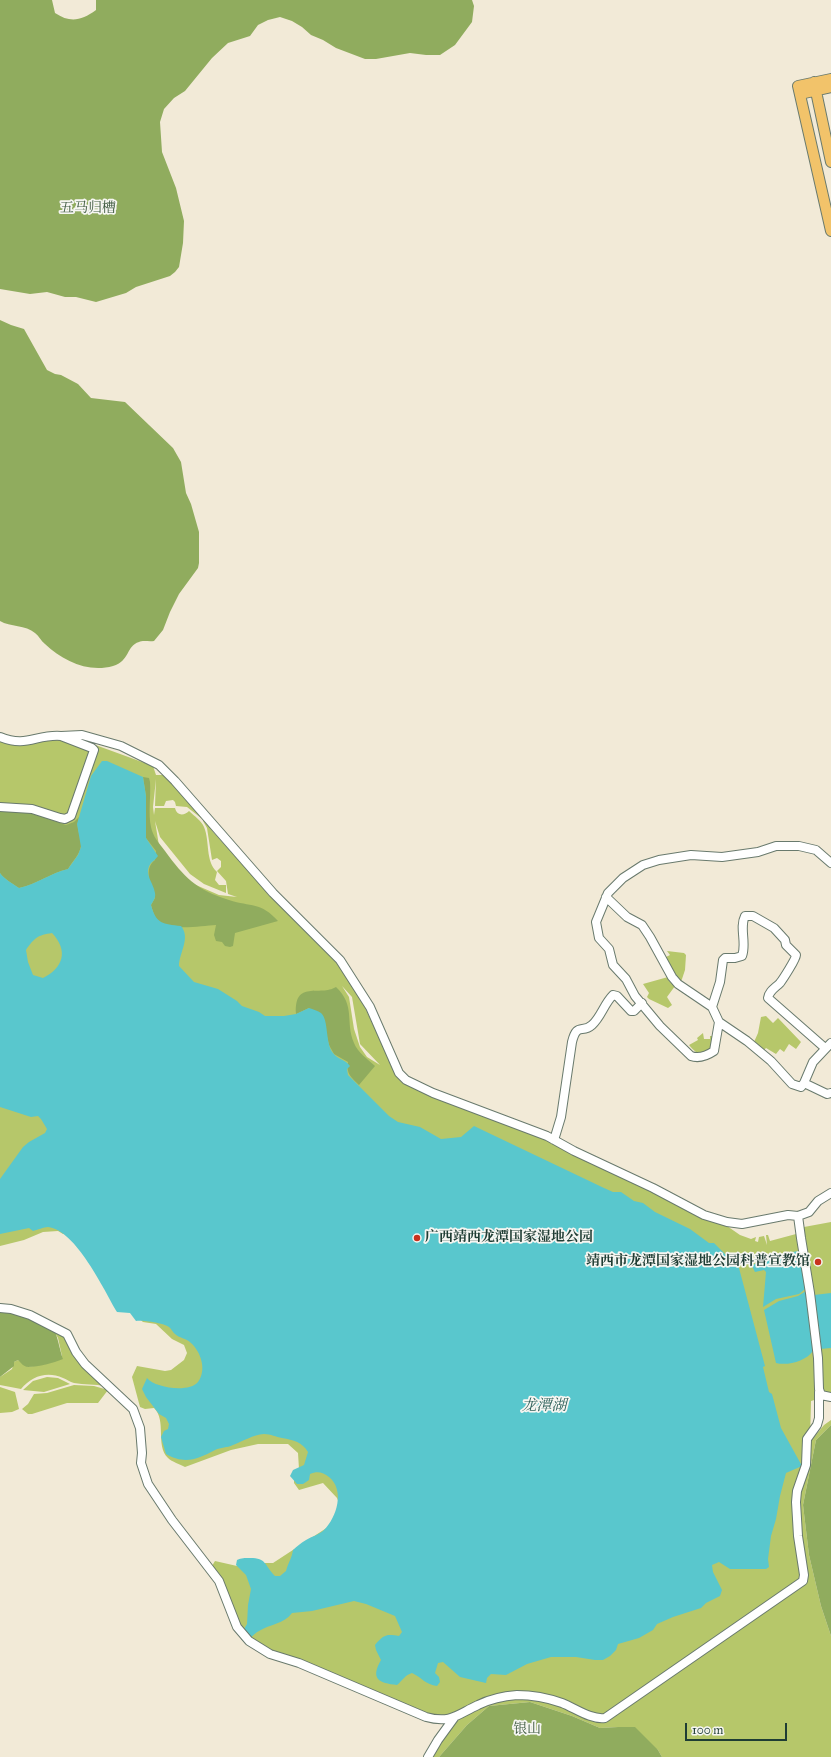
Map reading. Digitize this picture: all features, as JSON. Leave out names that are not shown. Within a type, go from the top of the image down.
[{"type":"main road","points":[[814,87],[831,79]]},
{"type":"main road","points":[[814,87],[831,162]]},
{"type":"main road","points":[[831,87],[814,87],[799,90],[831,231]]},
{"type":"street","points":[[0,737],[16,742],[25,742],[49,735],[82,735],[121,746],[159,765],[175,780],[273,893],[340,960],[370,1007],[399,1073],[406,1080],[453,1101],[554,1140],[708,1217],[742,1224],[788,1215],[798,1216],[809,1212],[818,1201],[831,1192]]},
{"type":"street","points":[[0,807],[32,809],[60,818],[69,818],[71,816],[94,750],[61,736]]},
{"type":"street","points":[[606,897],[627,917],[642,925],[672,977],[678,984],[695,997],[712,1007],[718,1022],[714,1051],[702,1056],[693,1057],[660,1026],[635,996],[626,979],[615,967],[610,951],[598,935],[596,922],[606,897],[614,885],[638,868],[653,861],[688,855],[722,856],[758,852],[776,846],[799,846],[816,850],[831,863]]},
{"type":"street","points":[[712,1007],[720,982],[723,960],[726,958],[742,956],[743,920],[747,915],[753,916],[776,930],[797,957],[781,981],[769,994],[768,1000],[809,1033],[828,1046],[813,1062],[804,1083],[799,1087],[792,1084],[747,1040],[718,1022]]},
{"type":"street","points":[[554,1140],[561,1117],[572,1042],[575,1032],[579,1029],[587,1028],[592,1024],[613,995],[617,996],[630,1011],[634,1011],[642,1003]]},
{"type":"street","points":[[804,1083],[827,1094],[831,1093]]},
{"type":"street","points":[[0,1308],[11,1309],[30,1315],[68,1334],[76,1352],[85,1364],[133,1409],[140,1428],[142,1463],[148,1484],[172,1520],[219,1581],[237,1627],[250,1641],[270,1654],[299,1662],[426,1717],[439,1720],[454,1718],[487,1701],[506,1696],[520,1695],[549,1699],[590,1716],[605,1718],[803,1581],[804,1575],[798,1536],[796,1502],[797,1491],[806,1465],[807,1440],[817,1425],[819,1418],[819,1392],[811,1301],[798,1216]]},
{"type":"street","points":[[819,1392],[821,1395],[831,1397]]},
{"type":"street","points":[[428,1757],[454,1718]]},
{"type":"green space","name":"五马归槽","points":[[0,0],[52,0],[55,13],[71,19],[85,17],[91,14],[96,10],[96,0],[472,0],[474,6],[472,22],[455,45],[440,55],[410,53],[376,59],[365,59],[336,48],[311,35],[292,21],[280,17],[268,20],[258,25],[250,36],[228,43],[212,58],[185,91],[174,98],[164,109],[160,122],[162,152],[176,188],[184,221],[183,243],[179,267],[170,276],[136,287],[126,293],[96,302],[76,297],[65,297],[47,292],[30,294],[0,289]]},
{"type":"green space","points":[[0,320],[24,329],[47,370],[61,375],[78,384],[91,398],[125,402],[173,448],[181,462],[186,493],[191,504],[199,532],[198,568],[179,594],[163,630],[154,641],[142,641],[135,644],[122,661],[113,666],[94,668],[76,664],[52,650],[31,630],[0,621]]},
{"type":"green space","name":"龙潭湖","points":[[0,737],[62,739],[90,743],[153,766],[156,775],[165,775],[202,816],[201,818],[187,807],[176,806],[173,800],[166,801],[164,806],[155,806],[156,779],[153,807],[154,815],[155,808],[175,808],[179,814],[185,814],[189,811],[200,820],[206,833],[209,857],[217,872],[215,880],[219,885],[226,885],[226,893],[204,884],[190,874],[160,837],[155,821],[161,858],[189,882],[219,895],[237,897],[228,894],[226,881],[217,871],[221,867],[221,861],[217,858],[212,860],[207,828],[203,821],[204,819],[214,833],[279,904],[338,964],[362,1001],[396,1074],[560,1141],[727,1226],[740,1235],[751,1239],[756,1237],[755,1241],[758,1242],[759,1237],[764,1236],[767,1245],[766,1235],[768,1235],[770,1241],[796,1234],[797,1236],[804,1227],[831,1222],[831,1395],[811,1401],[810,1442],[824,1425],[831,1420],[831,1425],[816,1440],[803,1505],[809,1555],[821,1606],[831,1636],[831,1757],[662,1757],[658,1750],[618,1727],[600,1728],[572,1716],[530,1702],[489,1706],[467,1725],[439,1757],[431,1757],[454,1721],[441,1724],[436,1723],[261,1647],[237,1627],[212,1566],[215,1561],[237,1566],[252,1563],[273,1563],[328,1527],[342,1511],[337,1498],[323,1483],[299,1490],[294,1483],[294,1478],[299,1469],[298,1453],[288,1444],[258,1444],[231,1450],[185,1467],[168,1458],[162,1447],[161,1426],[158,1413],[154,1408],[145,1409],[140,1407],[132,1377],[137,1366],[165,1371],[171,1370],[184,1360],[187,1353],[184,1345],[172,1339],[156,1324],[143,1322],[130,1311],[84,1236],[63,1234],[58,1231],[43,1232],[24,1240],[0,1246]],"holes":[[[342,986],[352,997],[360,1044],[380,1065],[367,1057],[360,1047],[354,1029],[349,997]]]},
{"type":"green space","points":[[143,777],[149,778],[150,782],[150,816],[153,834],[158,843],[178,868],[192,882],[208,892],[229,900],[261,908],[278,921],[235,933],[233,946],[230,947],[225,946],[222,942],[216,941],[214,935],[216,925],[174,927],[162,924],[158,920],[151,905],[155,898],[149,878],[149,868],[155,860],[156,851],[146,838],[146,796]]},
{"type":"green space","points":[[0,811],[30,813],[66,825],[74,822],[79,817],[78,829],[81,839],[81,846],[78,855],[68,869],[19,888],[0,873]]},
{"type":"green space","points":[[667,951],[684,953],[686,955],[685,970],[681,982],[664,958],[670,955]]},
{"type":"green space","points":[[668,977],[669,981],[675,986],[667,997],[672,1005],[668,1008],[649,999],[647,997],[649,993],[643,984]]},
{"type":"green space","points":[[336,987],[346,1001],[351,1035],[356,1046],[360,1053],[375,1066],[359,1085],[348,1072],[348,1062],[334,1054],[327,1037],[309,1008],[296,1014],[296,1003],[299,996],[309,991],[330,990]]},
{"type":"green space","points":[[766,1016],[773,1023],[778,1018],[801,1042],[796,1049],[789,1044],[784,1052],[780,1049],[776,1054],[766,1048],[762,1052],[754,1042],[758,1033],[761,1017]]},
{"type":"green space","points":[[703,1033],[704,1039],[710,1039],[710,1036],[715,1036],[712,1049],[699,1053],[689,1045],[698,1040],[697,1038]]},
{"type":"green space","points":[[0,1309],[29,1318],[45,1325],[55,1332],[63,1359],[28,1367],[24,1366],[18,1360],[14,1362],[14,1366],[0,1377]]},
{"type":"green space","points":[[54,1331],[66,1335],[105,1386],[74,1383],[51,1375],[35,1378],[21,1389],[0,1385],[0,1377],[12,1369],[14,1362],[18,1360],[28,1367],[45,1364],[62,1356],[58,1338]]},
{"type":"green space","points":[[47,1377],[58,1378],[70,1384],[44,1392],[23,1390],[33,1381]]},
{"type":"green space","points":[[74,1385],[94,1386],[108,1390],[98,1403],[67,1403],[32,1414],[28,1414],[22,1409],[28,1404],[34,1394],[47,1393]]},
{"type":"green space","points":[[0,1387],[15,1392],[19,1409],[12,1412],[0,1413]]},
{"type":"green space","points":[[831,1425],[831,1636],[821,1606],[809,1555],[803,1505],[816,1440]]},
{"type":"green space","name":"银山","points":[[530,1702],[572,1716],[600,1728],[635,1727],[658,1750],[662,1757],[439,1757],[467,1725],[489,1706]]},
{"type":"water","name":"龙潭湖","points":[[102,761],[107,761],[143,777],[146,796],[146,838],[158,856],[151,863],[148,871],[155,895],[151,905],[155,916],[161,922],[169,925],[181,926],[184,931],[185,941],[179,966],[194,982],[218,989],[242,1006],[259,1012],[265,1016],[284,1016],[296,1014],[309,1008],[321,1013],[325,1021],[329,1044],[333,1053],[350,1066],[347,1069],[348,1075],[389,1116],[398,1122],[420,1127],[441,1139],[461,1137],[474,1126],[604,1188],[613,1192],[621,1192],[634,1201],[643,1203],[655,1212],[690,1229],[709,1243],[714,1243],[739,1268],[765,1366],[763,1367],[769,1392],[772,1394],[781,1428],[802,1466],[786,1473],[771,1536],[768,1559],[769,1567],[766,1569],[730,1569],[719,1562],[712,1565],[713,1572],[722,1590],[720,1596],[706,1603],[701,1608],[657,1624],[653,1630],[639,1638],[618,1644],[616,1650],[603,1660],[576,1657],[551,1657],[527,1664],[506,1675],[491,1674],[487,1678],[486,1683],[460,1677],[443,1662],[438,1663],[435,1673],[439,1677],[440,1682],[437,1686],[430,1684],[412,1673],[406,1676],[397,1685],[381,1681],[376,1676],[381,1660],[375,1645],[383,1637],[389,1635],[399,1636],[402,1632],[395,1616],[366,1604],[354,1601],[312,1611],[292,1613],[281,1622],[257,1632],[246,1641],[244,1642],[241,1639],[241,1634],[247,1624],[251,1589],[246,1575],[236,1565],[237,1560],[242,1558],[260,1559],[275,1576],[280,1576],[286,1571],[293,1550],[304,1541],[322,1532],[329,1525],[336,1511],[338,1496],[334,1482],[327,1475],[315,1472],[310,1474],[309,1480],[303,1484],[297,1484],[290,1476],[293,1470],[304,1465],[308,1452],[297,1442],[269,1434],[248,1438],[231,1446],[217,1449],[191,1460],[179,1459],[166,1454],[161,1437],[164,1431],[168,1429],[169,1424],[166,1418],[159,1414],[142,1389],[147,1378],[164,1387],[172,1388],[187,1387],[198,1382],[202,1372],[202,1361],[195,1347],[189,1341],[177,1335],[163,1324],[136,1321],[130,1313],[117,1312],[97,1276],[79,1249],[69,1238],[58,1231],[48,1227],[33,1231],[29,1228],[0,1234],[0,1179],[23,1147],[45,1133],[47,1129],[38,1116],[31,1117],[0,1107],[0,873],[19,888],[68,869],[78,855],[81,847],[77,824],[91,776]],"holes":[[[52,933],[61,946],[62,953],[59,964],[50,974],[43,978],[33,975],[28,962],[26,950],[34,940],[43,935]]]},
{"type":"water","points":[[799,1251],[805,1289],[799,1294],[776,1299],[763,1307],[766,1272],[764,1270],[755,1272],[752,1266],[763,1258],[784,1254],[785,1257],[792,1255],[792,1252]]},
{"type":"water","points":[[806,1291],[813,1351],[806,1358],[796,1362],[786,1364],[776,1363],[764,1310],[779,1301],[798,1296]]},
{"type":"water","points":[[831,1293],[831,1348],[820,1349],[814,1295]]},
{"type":"place","name":"广西靖西龙潭国家湿地公园","points":[[417,1238]]},
{"type":"place","name":"靖西市龙潭国家湿地公园科普宣教馆","points":[[818,1262]]}]
